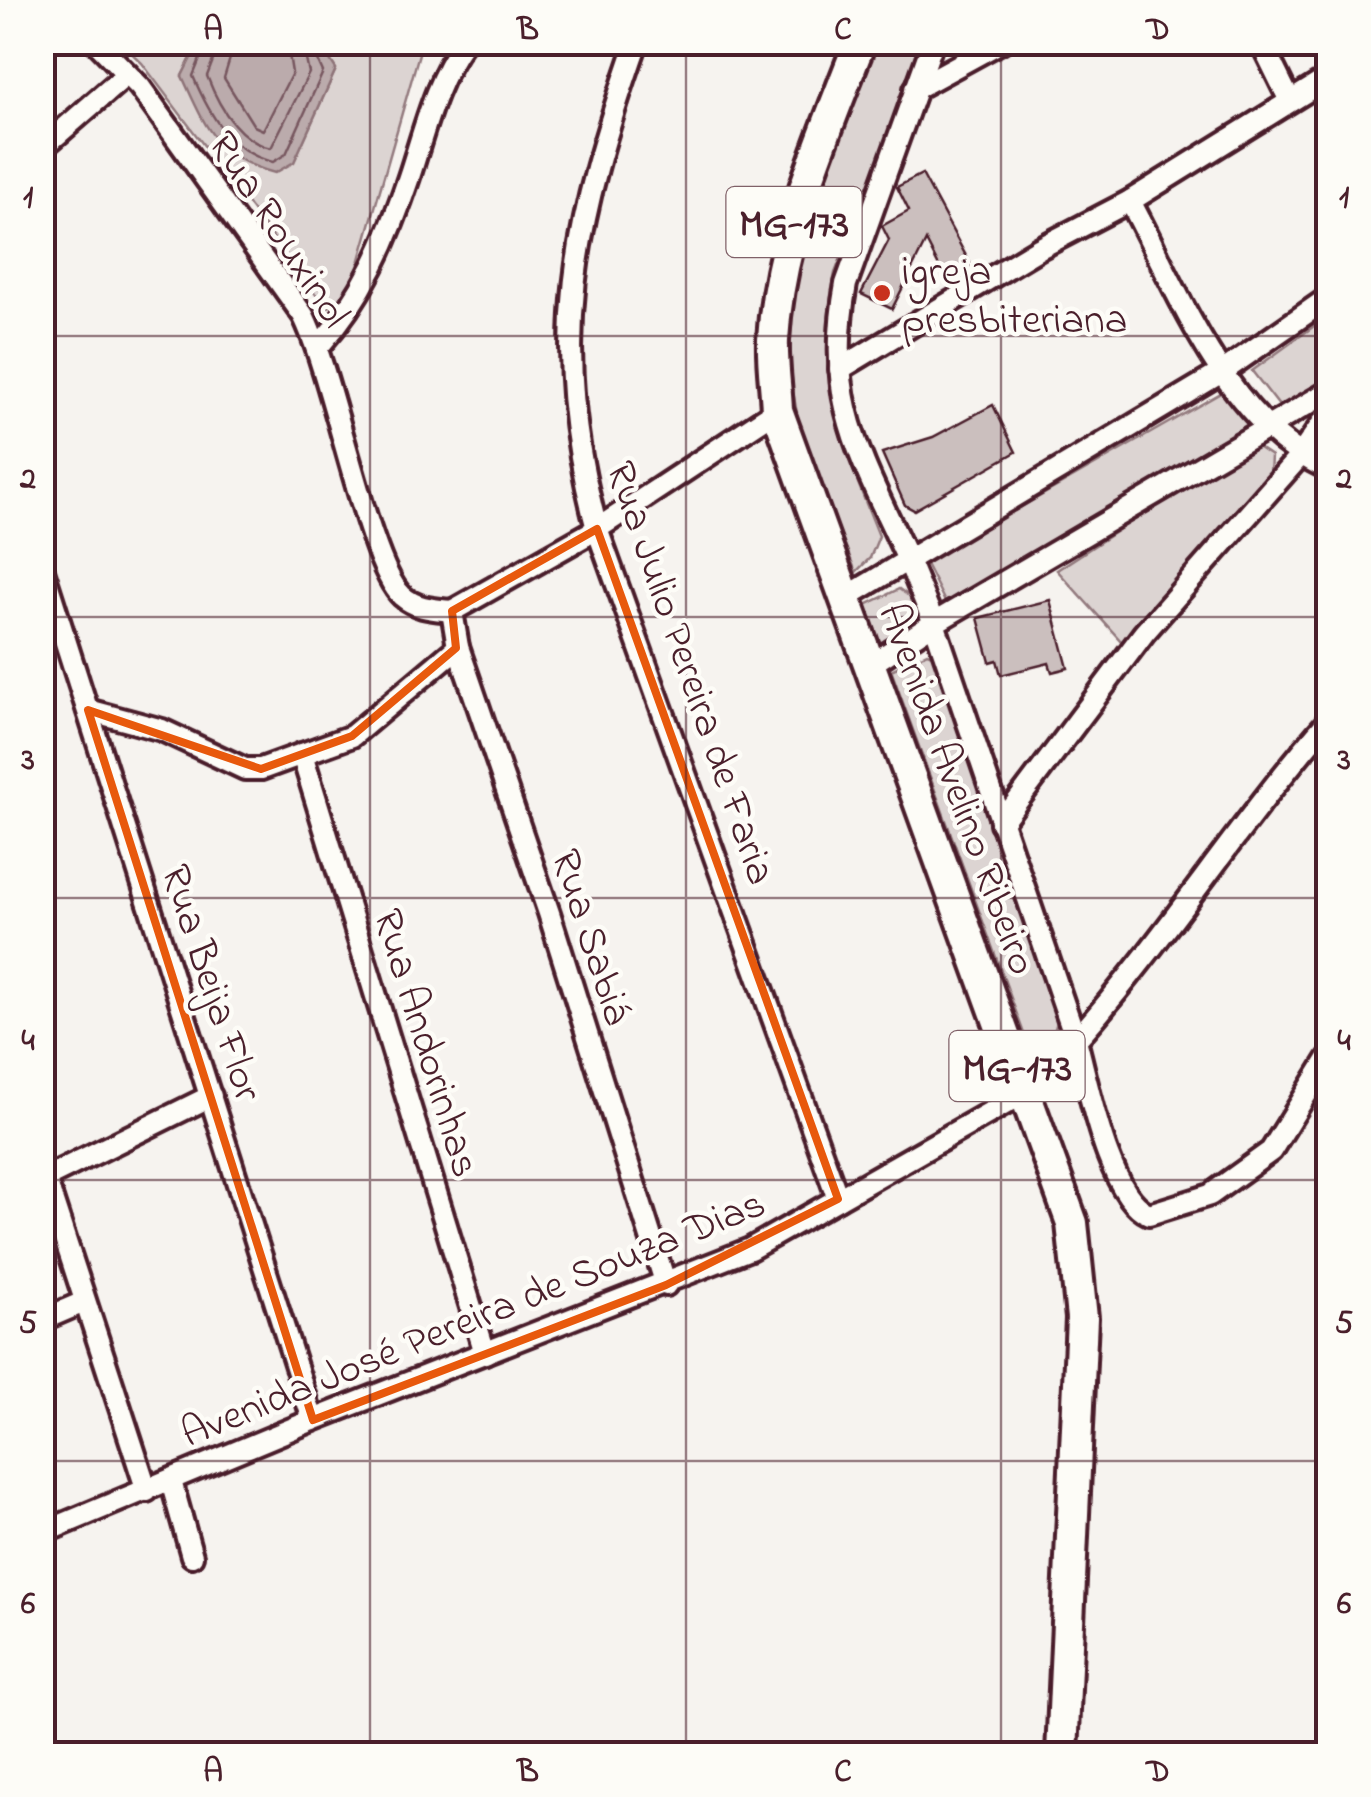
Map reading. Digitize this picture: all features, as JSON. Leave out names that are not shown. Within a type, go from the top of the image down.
[{"type":"highway","name":"Avenida Avelino Ribeiro","points":[[860,42],[798,208],[780,276],[773,342],[777,410],[1072,1224],[1080,1282],[1062,1754]]},
{"type":"street","name":"Rua Rouxinol","points":[[96,42],[127,74],[280,280],[319,346],[388,575],[399,593],[416,606],[452,611]]},
{"type":"street","points":[[319,346],[366,285],[408,180],[441,75],[464,42]]},
{"type":"street","name":"Rua Julio Pereira de Faria","points":[[636,42],[586,204],[570,292],[571,405],[578,458],[597,529],[838,1199]]},
{"type":"street","name":"MG-173","points":[[908,560],[847,426],[839,322],[846,284],[933,42]]},
{"type":"street","points":[[915,89],[1001,42]]},
{"type":"street","points":[[1261,42],[1290,100]]},
{"type":"street","points":[[42,148],[127,74]]},
{"type":"street","points":[[840,369],[1040,248],[1130,201],[1328,78]]},
{"type":"street","points":[[1130,201],[1222,372],[1266,425],[1300,456],[1328,469]]},
{"type":"street","points":[[845,598],[1222,372],[1328,298]]},
{"type":"street","points":[[867,667],[934,623],[1328,392]]},
{"type":"street","points":[[452,611],[597,529],[777,410]]},
{"type":"street","points":[[1001,823],[1144,634],[1300,456],[1328,415]]},
{"type":"street","points":[[908,560],[934,623],[1076,1040],[1116,1176],[1129,1199],[1149,1214],[1210,1195],[1271,1151],[1328,1059]]},
{"type":"street","name":"Rua Beija Flor","points":[[42,567],[314,1420]]},
{"type":"street","name":"Rua Sabiá","points":[[452,611],[458,647],[549,913],[666,1285]]},
{"type":"street","points":[[88,710],[162,730],[245,770],[261,769],[329,747],[374,722],[458,647]]},
{"type":"street","name":"Avenida José Pereira de Souza Dias","points":[[42,1533],[314,1420],[750,1249],[1026,1092],[1076,1040],[1164,935],[1241,825],[1328,721]]},
{"type":"street","name":"Rua Andorinhas","points":[[302,754],[485,1353]]},
{"type":"street","points":[[147,1491],[44,1173],[211,1096]]},
{"type":"street","points":[[42,1320],[84,1302]]},
{"type":"street","points":[[171,1481],[192,1556]]},
{"type":"highlighted area","points":[[597,529],[838,1199],[666,1285],[313,1420],[88,710],[261,769],[352,736],[456,648],[452,611]]},
{"type":"shaded area","points":[[121,43],[199,43],[182,76],[294,161],[336,69],[323,49],[329,43],[422,43],[349,298],[326,308],[142,63]]},
{"type":"shaded area","points":[[877,43],[926,43],[835,273],[829,310],[827,345],[834,408],[879,536],[870,558],[856,572],[803,438],[792,387],[791,336],[807,236]]},
{"type":"shaded area","points":[[1328,316],[1328,378],[1280,407],[1252,371]]},
{"type":"shaded area","points":[[1226,390],[1252,423],[947,606],[925,562]]},
{"type":"shaded area","points":[[1256,446],[1271,456],[1270,474],[1122,642],[1057,570],[1244,448]]},
{"type":"shaded area","points":[[899,589],[913,599],[916,618],[879,646],[864,606]]},
{"type":"shaded area","points":[[927,653],[935,656],[1059,1015],[1052,1038],[1034,1061],[891,670]]},
{"type":"water","points":[[199,42],[329,43],[323,49],[336,69],[294,162],[275,173],[255,167],[215,138],[182,76]]},
{"type":"building","points":[[922,174],[972,267],[946,280],[926,241],[892,309],[861,294],[889,240],[882,226],[909,211],[897,187]]},
{"type":"building","points":[[993,405],[1016,452],[914,510],[905,505],[882,453],[933,437]]},
{"type":"building","points":[[1050,600],[1068,668],[1052,672],[1049,663],[1001,675],[997,660],[990,662],[978,618]]},
{"type":"place","name":"igreja presbiteriana","points":[[882,293]]}]
